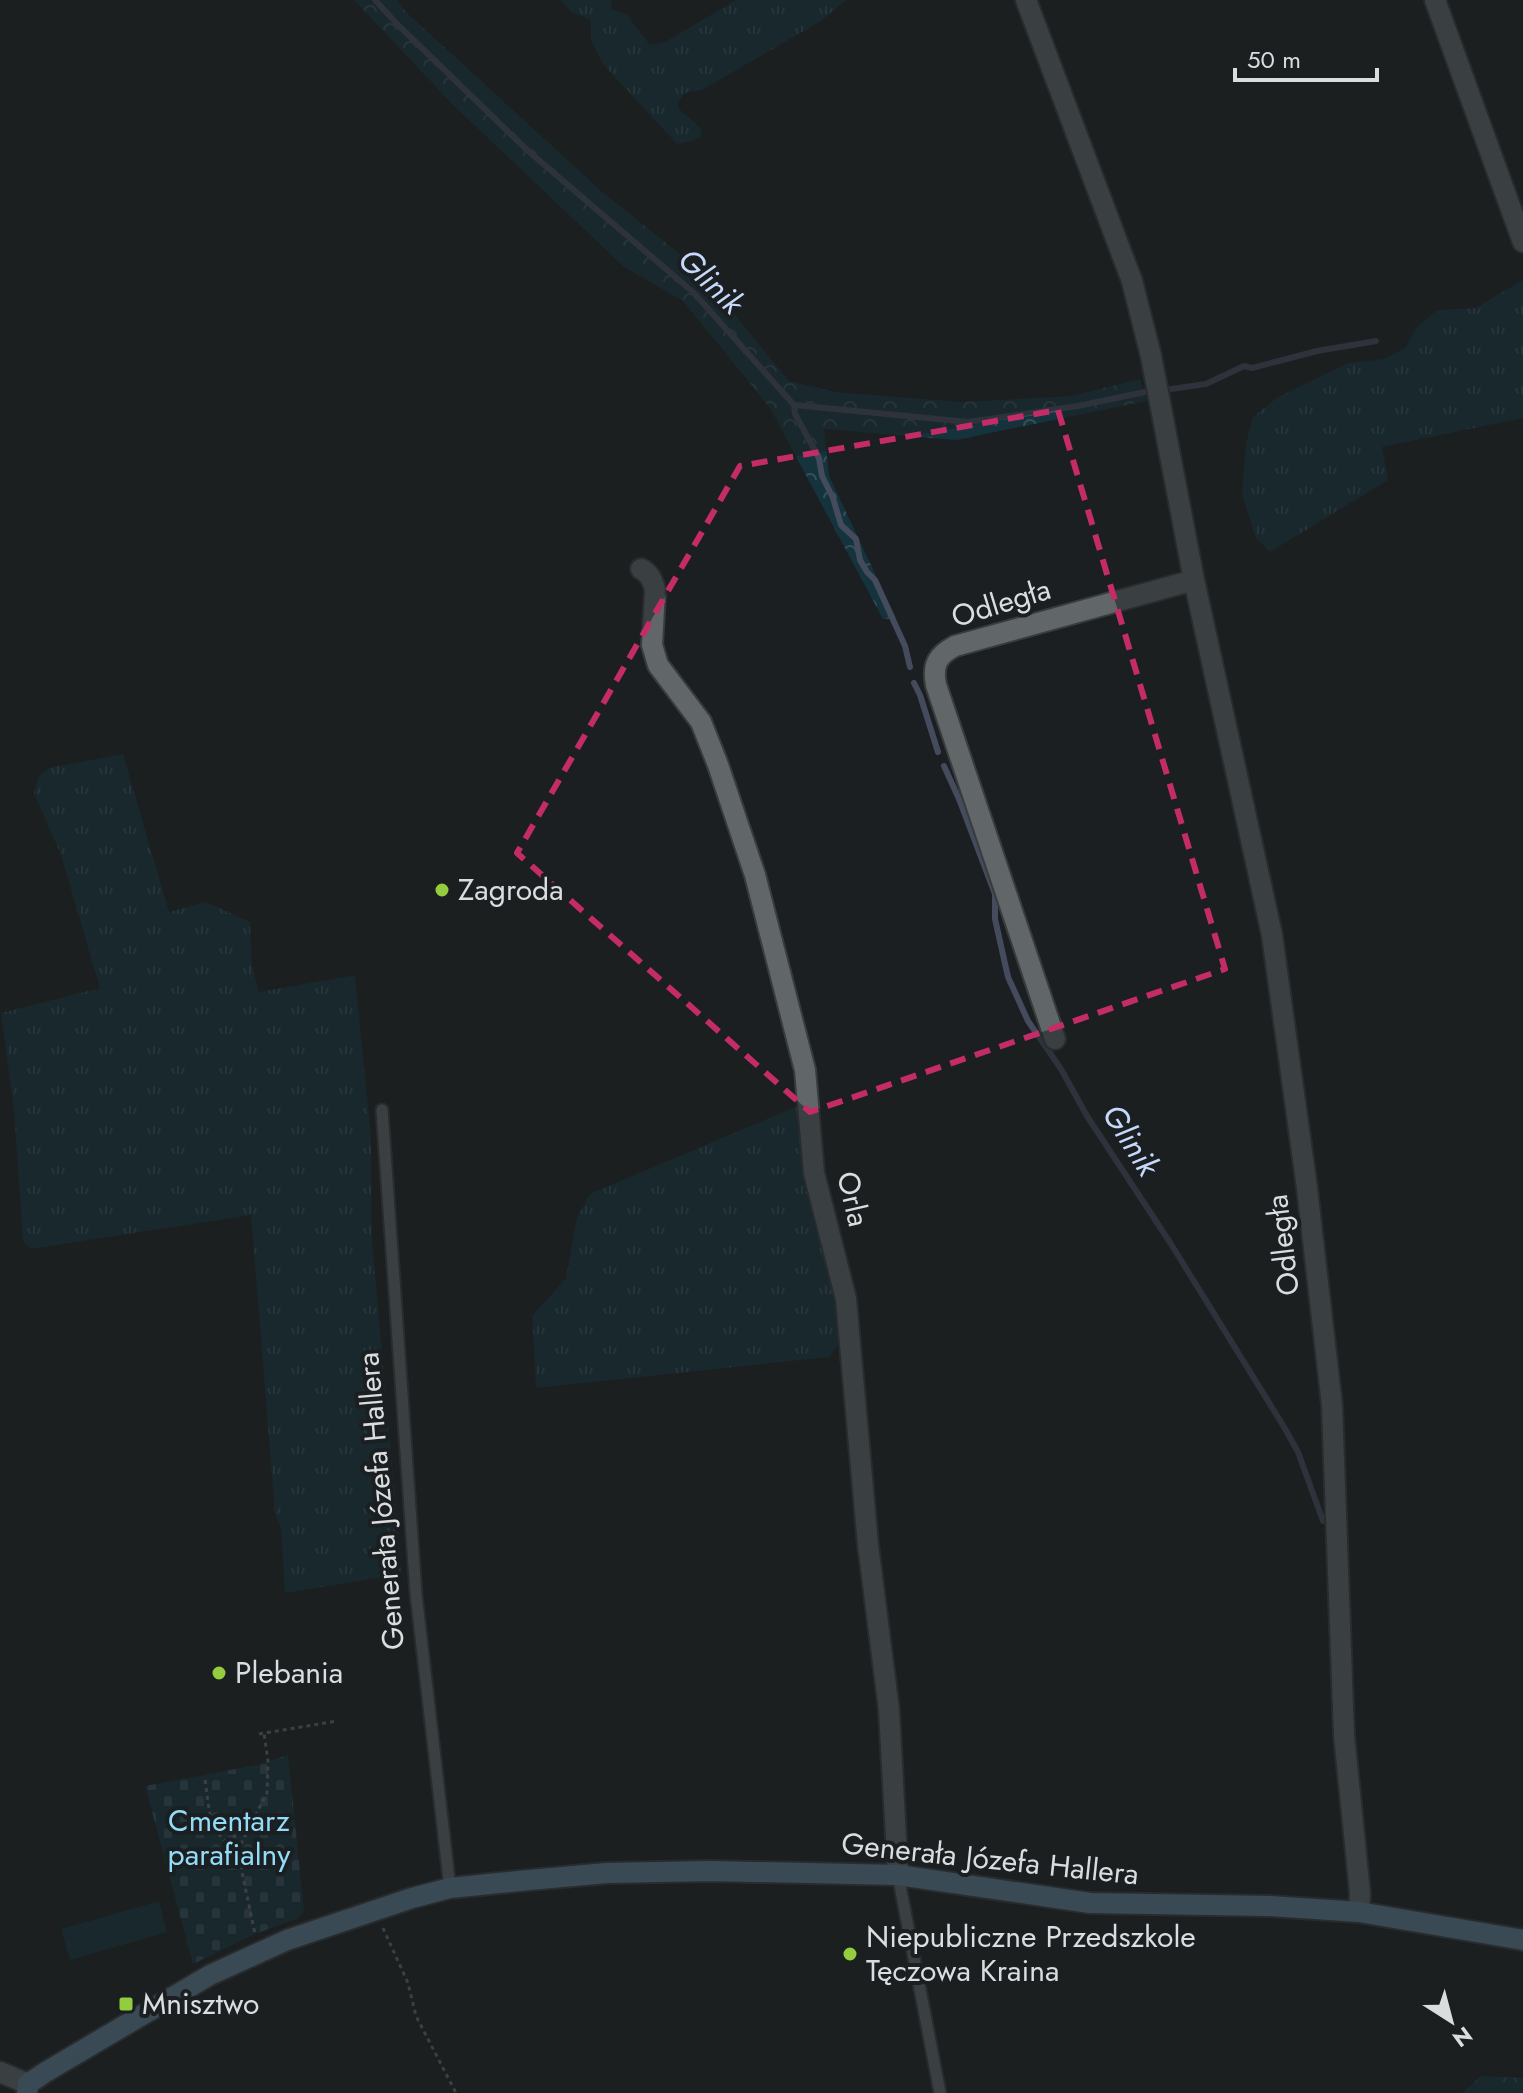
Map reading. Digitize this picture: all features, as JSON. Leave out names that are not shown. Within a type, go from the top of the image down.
[{"type":"street","name":"Odległa","points":[[1026,0],[1132,281],[1161,404],[1194,580],[1272,935],[1307,1188],[1332,1405],[1344,1735],[1360,1893],[1359,1912]]},
{"type":"street","points":[[1435,0],[1523,242]]},
{"type":"street","name":"Orla","points":[[641,569],[646,571],[655,590],[654,654],[664,674],[701,722],[718,765],[755,875],[805,1070],[814,1173],[846,1299],[868,1545],[889,1710],[898,1875]]},
{"type":"street","name":"Odległa","points":[[1055,1039],[933,673],[941,654],[955,646],[1194,580]]},
{"type":"street","name":"Generała Józefa Hallera","points":[[0,2072],[27,2088],[210,1975],[287,1940],[375,1910],[450,1888],[607,1873],[711,1871],[898,1875],[1090,1903],[1269,1906],[1359,1912],[1523,1940]]},
{"type":"lane","name":"Generała Józefa Hallera","points":[[382,1110],[416,1594],[450,1888]]},
{"type":"lane","points":[[898,1875],[940,2093]]},
{"type":"path","points":[[238,1850],[267,1793],[268,1761],[261,1733],[337,1721]]},
{"type":"path","points":[[205,1780],[212,1826],[228,1845],[238,1850]]},
{"type":"path","points":[[234,1834],[255,1934]]},
{"type":"path","points":[[375,1910],[408,1983],[416,2016],[456,2093]]},
{"type":"highlighted area","points":[[1058,410],[1225,969],[810,1112],[517,853],[740,466]]},
{"type":"green space","points":[[354,0],[398,0],[405,11],[600,190],[695,266],[789,381],[836,392],[962,402],[1071,396],[1140,379],[1147,401],[956,440],[824,429],[829,476],[896,618],[883,619],[770,408],[683,301],[624,267],[452,104]]},
{"type":"green space","points":[[561,0],[612,0],[611,9],[627,15],[650,45],[665,42],[736,0],[846,0],[821,21],[702,90],[685,93],[678,102],[678,108],[702,129],[700,137],[677,144],[603,64],[591,40],[591,20],[571,12]]},
{"type":"green space","points":[[1523,280],[1523,418],[1382,447],[1388,480],[1270,552],[1256,538],[1242,495],[1246,443],[1253,417],[1278,397],[1348,363],[1384,359],[1405,348],[1417,327],[1437,310],[1475,308]]},
{"type":"green space","points":[[123,754],[169,912],[206,902],[250,922],[252,966],[259,992],[355,975],[371,1138],[372,1241],[402,1574],[285,1593],[281,1528],[275,1514],[251,1215],[31,1249],[23,1241],[14,1110],[1,1013],[100,988],[61,855],[34,793],[39,776],[49,768]]},
{"type":"green space","points":[[802,1104],[844,1338],[829,1357],[536,1388],[532,1316],[566,1278],[577,1217],[590,1194]]},
{"type":"green space","name":"Cmentarz parafialny","points":[[288,1755],[304,1911],[299,1918],[255,1934],[193,1964],[145,1786],[256,1765]]},
{"type":"green space","points":[[159,1901],[167,1932],[70,1960],[61,1929]]},
{"type":"green space","points":[[1481,2076],[1523,2078],[1523,2093],[1462,2093]]},
{"type":"waterway","name":"Glinik","points":[[375,0],[527,150],[694,293],[794,405],[795,414],[819,458],[822,476],[841,525],[856,539],[860,560],[875,580],[905,646],[910,667]]},
{"type":"waterway","name":"Glinik","points":[[1164,390],[1206,384],[1244,366],[1252,368],[1317,351],[1376,341]]},
{"type":"waterway","points":[[794,405],[968,422],[1078,406],[1150,391]]},
{"type":"waterway","name":"Glinik","points":[[914,683],[938,752]]},
{"type":"waterway","name":"Glinik","points":[[944,766],[995,894],[995,919],[1008,977],[1028,1021],[1284,1427],[1298,1452],[1323,1521]]},
{"type":"place","name":"Zagroda","points":[[442,890]]},
{"type":"place","name":"Plebania","points":[[219,1673]]},
{"type":"place","name":"Niepubliczne Przedszkole Tęczowa Kraina","points":[[850,1954]]},
{"type":"place","name":"Mnisztwo","points":[[126,2004]]}]
